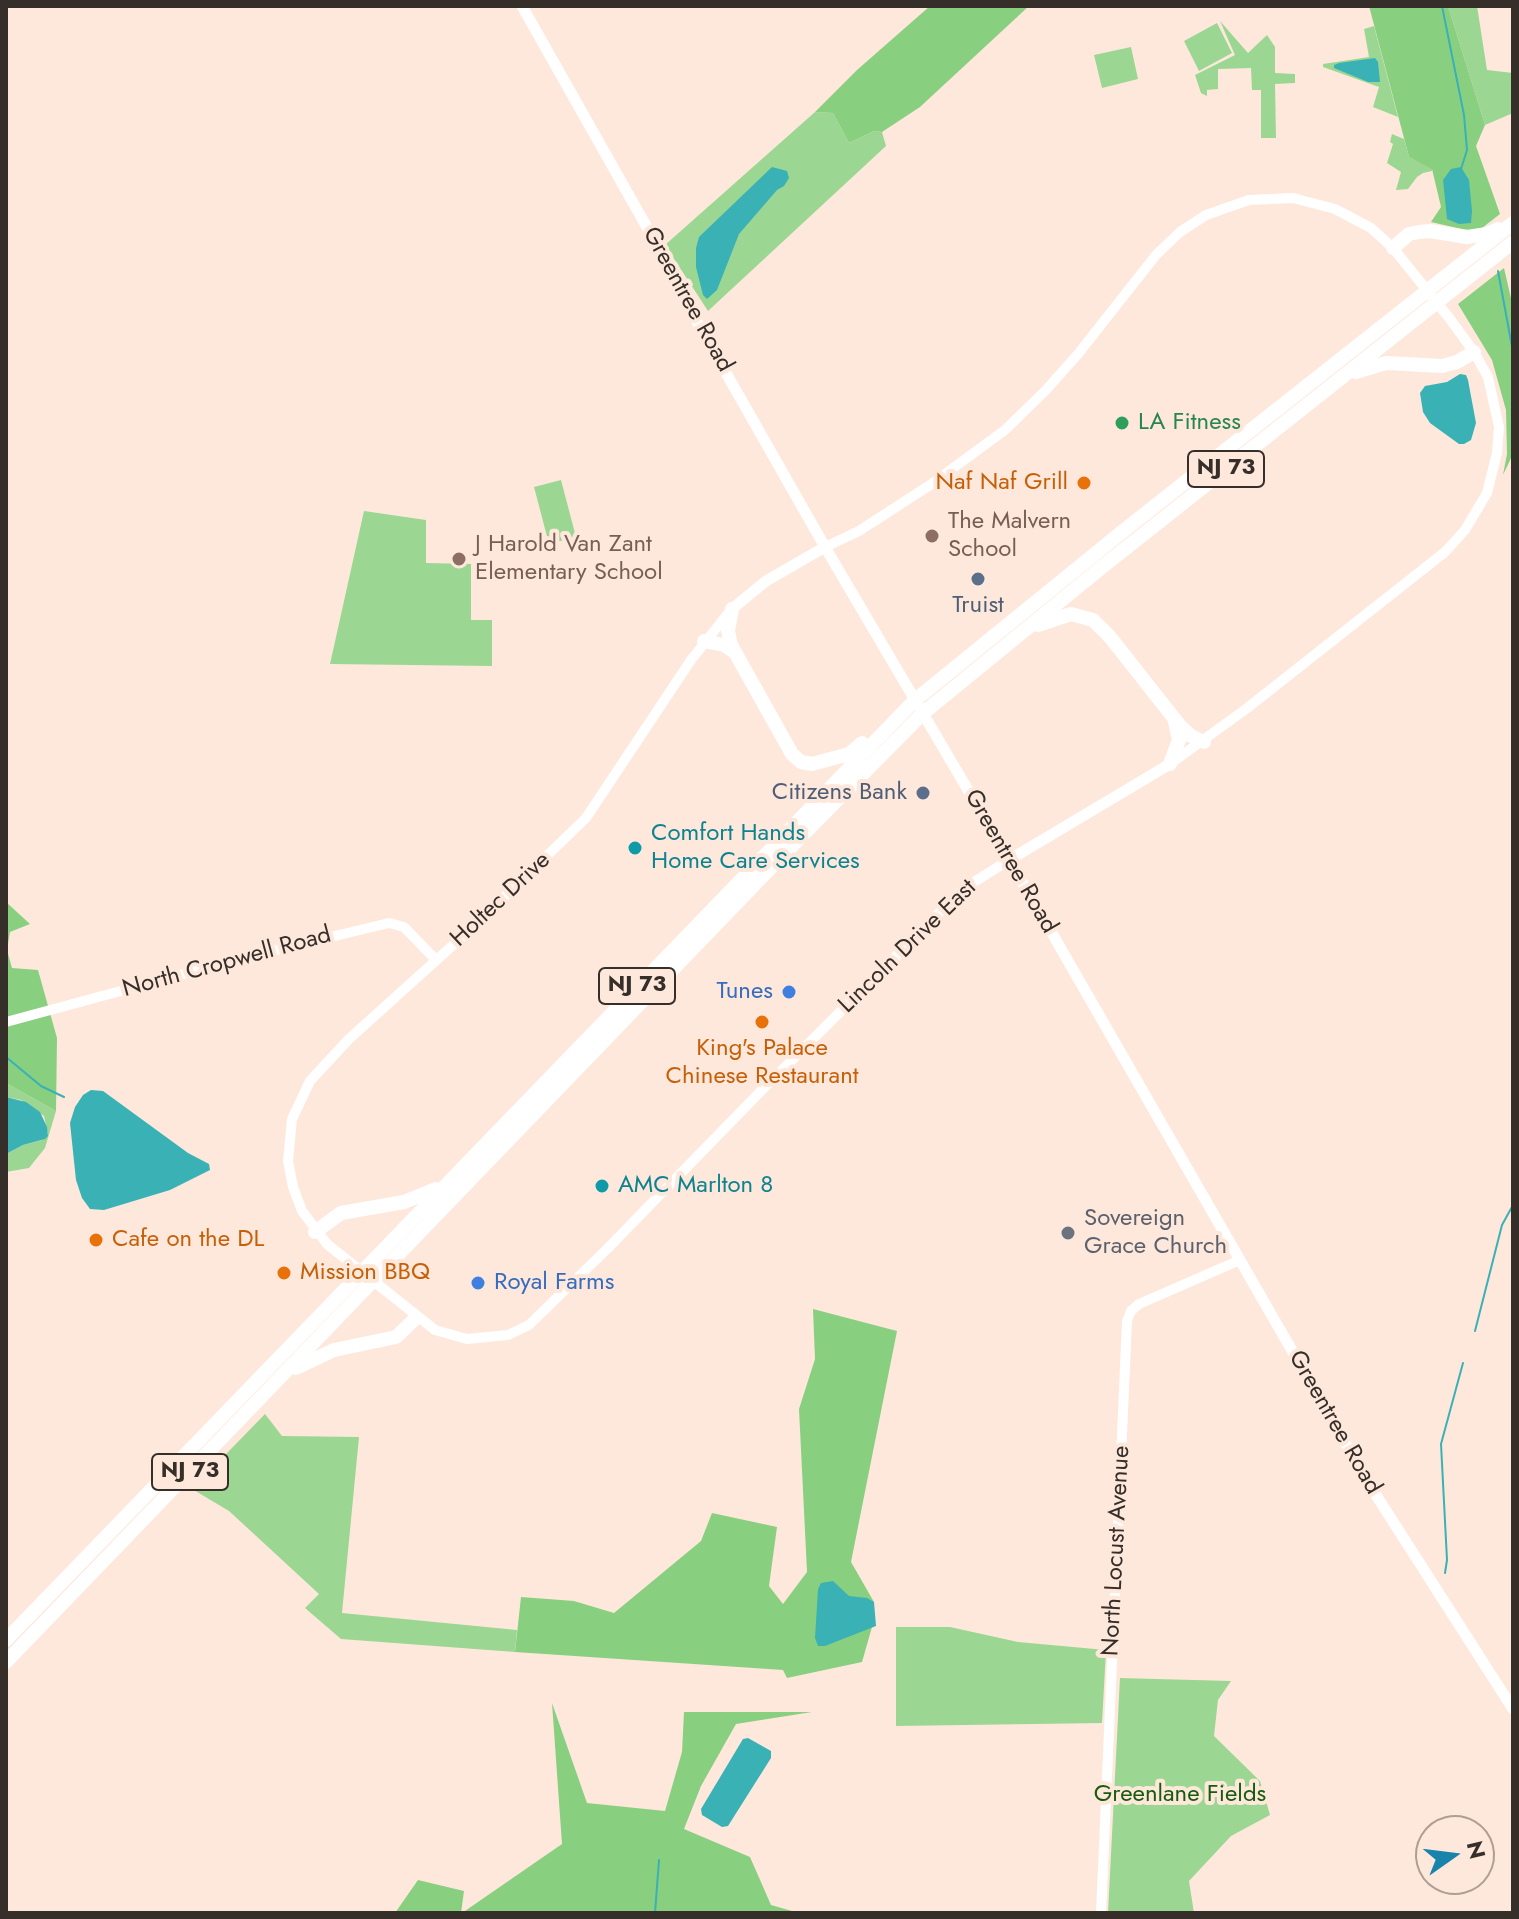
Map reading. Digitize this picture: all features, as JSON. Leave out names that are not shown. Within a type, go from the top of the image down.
[{"type":"highway","points":[[1393,248],[1414,232],[1478,236],[1513,223]]},
{"type":"highway","name":"NJ 73","points":[[6,1662],[268,1390],[444,1186],[880,734],[1016,636],[1335,383],[1513,223]]},
{"type":"highway","name":"NJ 73","points":[[6,1640],[794,844],[918,707],[1129,526],[1432,296],[1513,242]]},
{"type":"highway","points":[[1335,383],[1372,366],[1400,362],[1442,366],[1474,352]]},
{"type":"highway","points":[[732,609],[728,631],[736,653],[780,735],[801,762],[812,764],[849,754],[872,736],[880,734]]},
{"type":"highway","points":[[1016,636],[1058,617],[1083,615],[1093,620],[1186,732],[1204,742]]},
{"type":"highway","points":[[704,641],[724,645],[736,653]]},
{"type":"highway","points":[[1170,764],[1179,740],[1174,718]]},
{"type":"highway","points":[[315,1232],[341,1213],[404,1202],[444,1186]]},
{"type":"highway","points":[[268,1390],[307,1361],[334,1350],[387,1341],[396,1337],[416,1318]]},
{"type":"main road","name":"Greentree Road","points":[[522,6],[825,547],[1367,1481],[1513,1709]]},
{"type":"main road","name":"Holtec Drive","points":[[732,609],[766,581],[825,547]]},
{"type":"main road","name":"Lincoln Drive East","points":[[1009,860],[1170,764]]},
{"type":"street","name":"Lincoln Drive East","points":[[825,547],[859,531],[976,454],[1032,404],[1078,354],[1168,243],[1192,222],[1227,206],[1267,198],[1293,198],[1322,204],[1360,221],[1393,248],[1432,296],[1474,352],[1492,387],[1498,440],[1489,488],[1465,530],[1445,552],[1204,742],[1170,764]]},
{"type":"street","name":"Holtec Drive","points":[[367,1277],[315,1232],[302,1211],[290,1174],[288,1148],[296,1106],[310,1081],[328,1059],[586,818],[704,641],[732,609]]},
{"type":"street","name":"Lincoln Drive East","points":[[367,1277],[435,1330],[467,1339],[508,1335],[529,1325],[963,889],[1009,860]]},
{"type":"street","name":"North Cropwell Road","points":[[6,1022],[389,923],[404,927],[436,960]]},
{"type":"street","name":"North Locust Avenue","points":[[1101,1913],[1127,1321],[1131,1311],[1139,1304],[1240,1260]]},
{"type":"green space","points":[[930,6],[1029,6],[920,107],[882,132],[874,131],[849,143],[833,113],[815,112],[857,70]]},
{"type":"green space","points":[[1369,6],[1448,6],[1485,125],[1476,146],[1500,214],[1464,242],[1466,230],[1431,222],[1441,207],[1432,169],[1409,157]]},
{"type":"green space","points":[[1448,6],[1477,6],[1487,70],[1513,73],[1513,113],[1485,125]]},
{"type":"green space","points":[[1220,21],[1248,53],[1267,35],[1275,47],[1275,73],[1295,74],[1295,83],[1275,84],[1276,138],[1261,138],[1261,90],[1252,90],[1251,68],[1218,69],[1218,89],[1207,90],[1207,96],[1201,93],[1195,75],[1235,55]]},
{"type":"green space","points":[[1217,23],[1232,53],[1199,71],[1184,41]]},
{"type":"green space","points":[[1374,26],[1398,117],[1373,107],[1379,87],[1323,67],[1323,64],[1369,57],[1364,29]]},
{"type":"green space","points":[[1131,47],[1138,79],[1102,88],[1094,55]]},
{"type":"green space","points":[[815,112],[833,113],[849,143],[874,131],[882,132],[886,146],[708,311],[665,245]]},
{"type":"green space","points":[[1392,134],[1404,139],[1409,157],[1432,168],[1432,171],[1417,177],[1408,189],[1396,190],[1401,172],[1387,163],[1393,144],[1390,142]]},
{"type":"green space","points":[[1504,268],[1513,307],[1513,454],[1503,475],[1507,454],[1506,410],[1492,360],[1458,304]]},
{"type":"green space","points":[[561,480],[576,537],[549,544],[534,487]]},
{"type":"green space","points":[[364,511],[426,520],[426,563],[471,564],[471,620],[492,620],[492,666],[330,664]]},
{"type":"green space","points":[[6,902],[30,924],[10,932],[7,950],[12,968],[38,970],[57,1038],[56,1111],[6,1083]]},
{"type":"green space","points":[[6,1083],[56,1111],[45,1148],[29,1168],[6,1172],[6,1154],[48,1135],[44,1116],[21,1100],[6,1097]]},
{"type":"green space","points":[[813,1309],[897,1331],[851,1562],[874,1602],[874,1620],[862,1662],[787,1678],[783,1670],[515,1652],[521,1597],[574,1601],[614,1613],[701,1541],[712,1513],[777,1527],[769,1586],[783,1604],[807,1572],[799,1409],[815,1359]]},
{"type":"green space","points":[[265,1414],[282,1436],[359,1437],[342,1613],[517,1630],[515,1652],[341,1639],[305,1608],[319,1594],[229,1511],[192,1489]]},
{"type":"green space","points":[[896,1627],[950,1627],[1018,1642],[1106,1650],[1102,1723],[896,1726]]},
{"type":"green space","name":"Greenlane Fields","points":[[1120,1678],[1231,1681],[1218,1700],[1214,1736],[1260,1781],[1270,1815],[1231,1836],[1189,1881],[1194,1913],[1108,1913]]},
{"type":"green space","points":[[552,1703],[587,1803],[665,1811],[682,1752],[684,1712],[812,1712],[736,1724],[701,1786],[684,1829],[750,1857],[771,1905],[799,1913],[462,1913],[562,1844]]},
{"type":"green space","points":[[418,1880],[464,1891],[461,1913],[395,1913]]},
{"type":"water","points":[[1375,58],[1380,82],[1368,82],[1334,68],[1339,63]]},
{"type":"water","points":[[772,167],[787,171],[789,178],[739,234],[717,290],[707,299],[703,295],[696,267],[699,237]]},
{"type":"water","points":[[1461,167],[1469,180],[1472,211],[1471,223],[1459,224],[1447,219],[1443,180],[1451,169]]},
{"type":"water","points":[[1460,374],[1466,375],[1468,380],[1476,423],[1471,440],[1464,444],[1459,444],[1430,423],[1423,412],[1420,393],[1425,386],[1447,382]]},
{"type":"water","points":[[91,1090],[103,1091],[188,1153],[209,1164],[210,1170],[170,1190],[104,1210],[90,1209],[82,1198],[76,1180],[70,1123],[75,1107]]},
{"type":"water","points":[[6,1097],[26,1102],[40,1112],[47,1127],[48,1136],[45,1139],[6,1154]]},
{"type":"water","points":[[833,1581],[849,1596],[874,1602],[876,1626],[818,1646],[815,1638],[818,1589],[821,1583]]},
{"type":"water","points":[[748,1738],[771,1751],[771,1758],[728,1826],[722,1827],[702,1815],[701,1809],[743,1739]]},
{"type":"waterway","points":[[1442,6],[1464,115],[1467,150],[1461,169]]},
{"type":"waterway","points":[[1498,271],[1513,352]]},
{"type":"waterway","points":[[6,913],[6,929]]},
{"type":"waterway","points":[[6,1057],[41,1086],[64,1097]]},
{"type":"waterway","points":[[1475,1331],[1502,1225],[1513,1205]]},
{"type":"waterway","points":[[1445,1573],[1447,1560],[1441,1444],[1463,1363]]},
{"type":"waterway","points":[[655,1913],[659,1860]]},
{"type":"place","name":"LA Fitness","points":[[1122,423]]},
{"type":"place","name":"Naf Naf Grill","points":[[1084,483]]},
{"type":"place","name":"The Malvern School","points":[[932,536]]},
{"type":"place","name":"J Harold Van Zant Elementary School","points":[[459,559]]},
{"type":"place","name":"Truist","points":[[978,579]]},
{"type":"place","name":"Citizens Bank","points":[[923,793]]},
{"type":"place","name":"Comfort Hands Home Care Services","points":[[635,848]]},
{"type":"place","name":"Tunes","points":[[789,992]]},
{"type":"place","name":"King's Palace Chinese Restaurant","points":[[762,1022]]},
{"type":"place","name":"AMC Marlton 8","points":[[602,1186]]},
{"type":"place","name":"Sovereign Grace Church","points":[[1068,1233]]},
{"type":"place","name":"Cafe on the DL","points":[[96,1240]]},
{"type":"place","name":"Mission BBQ","points":[[284,1273]]},
{"type":"place","name":"Royal Farms","points":[[478,1283]]}]
